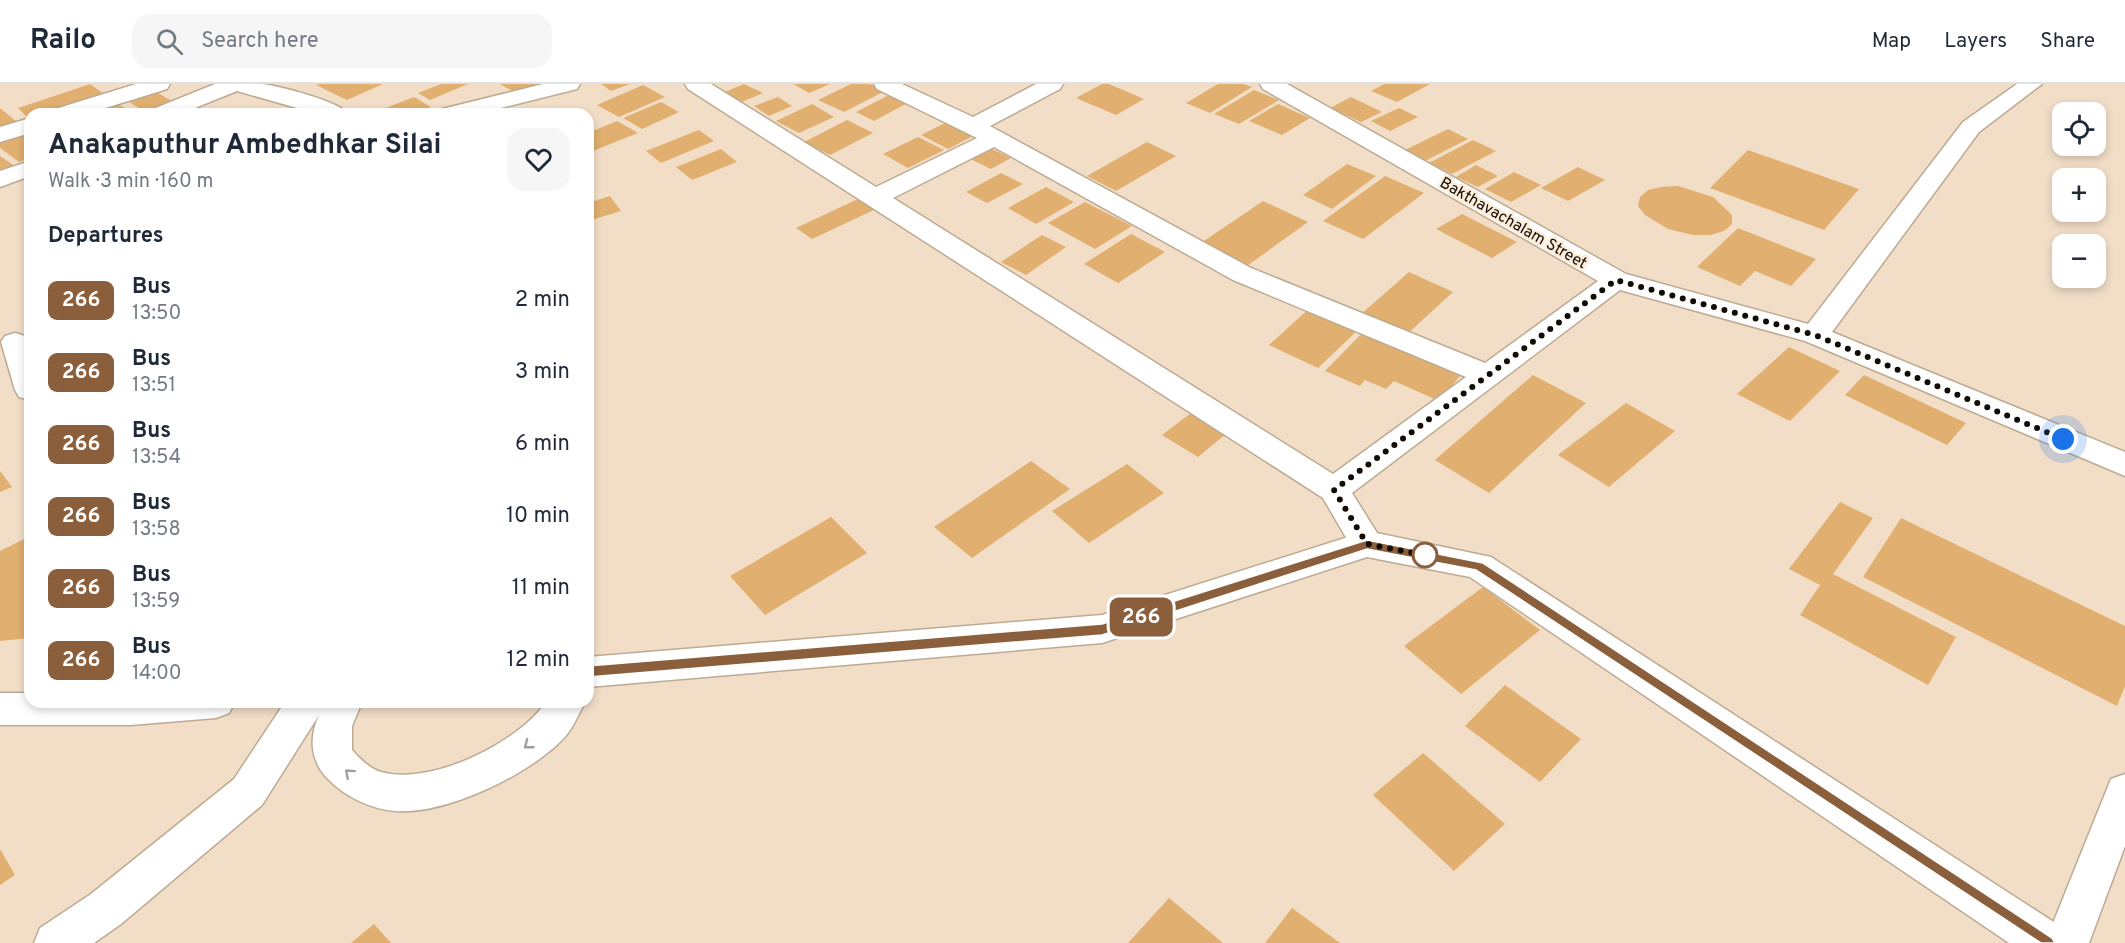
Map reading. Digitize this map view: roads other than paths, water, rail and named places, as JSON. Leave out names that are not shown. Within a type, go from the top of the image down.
[{"type":"street","points":[[82,108],[159,84]]},
{"type":"street","points":[[176,108],[236,84],[323,108]]},
{"type":"street","points":[[474,108],[569,84]]},
{"type":"street","points":[[696,84],[1334,490],[1367,544]]},
{"type":"street","points":[[885,84],[983,132],[1242,274],[1488,375]]},
{"type":"street","points":[[874,198],[983,132],[1052,84]]},
{"type":"street","name":"Bakthavachalam Street","points":[[1271,84],[1616,280],[1815,335],[2125,465]]},
{"type":"street","points":[[1815,335],[1971,127],[2031,84]]},
{"type":"street","points":[[0,135],[24,127]]},
{"type":"street","points":[[0,180],[24,170]]},
{"type":"street","points":[[1334,490],[1616,280]]},
{"type":"street","points":[[15,342],[24,371]]},
{"type":"street","points":[[594,671],[1102,629],[1367,544],[1479,566],[2047,943]]},
{"type":"street","points":[[0,708],[24,707]]},
{"type":"street","points":[[56,943],[106,909],[248,792],[302,708]]},
{"type":"street","points":[[340,708],[333,726],[332,756],[351,777],[378,790],[408,793],[480,775],[514,755],[549,728],[563,708]]},
{"type":"street","points":[[2067,943],[2125,792]]}]
